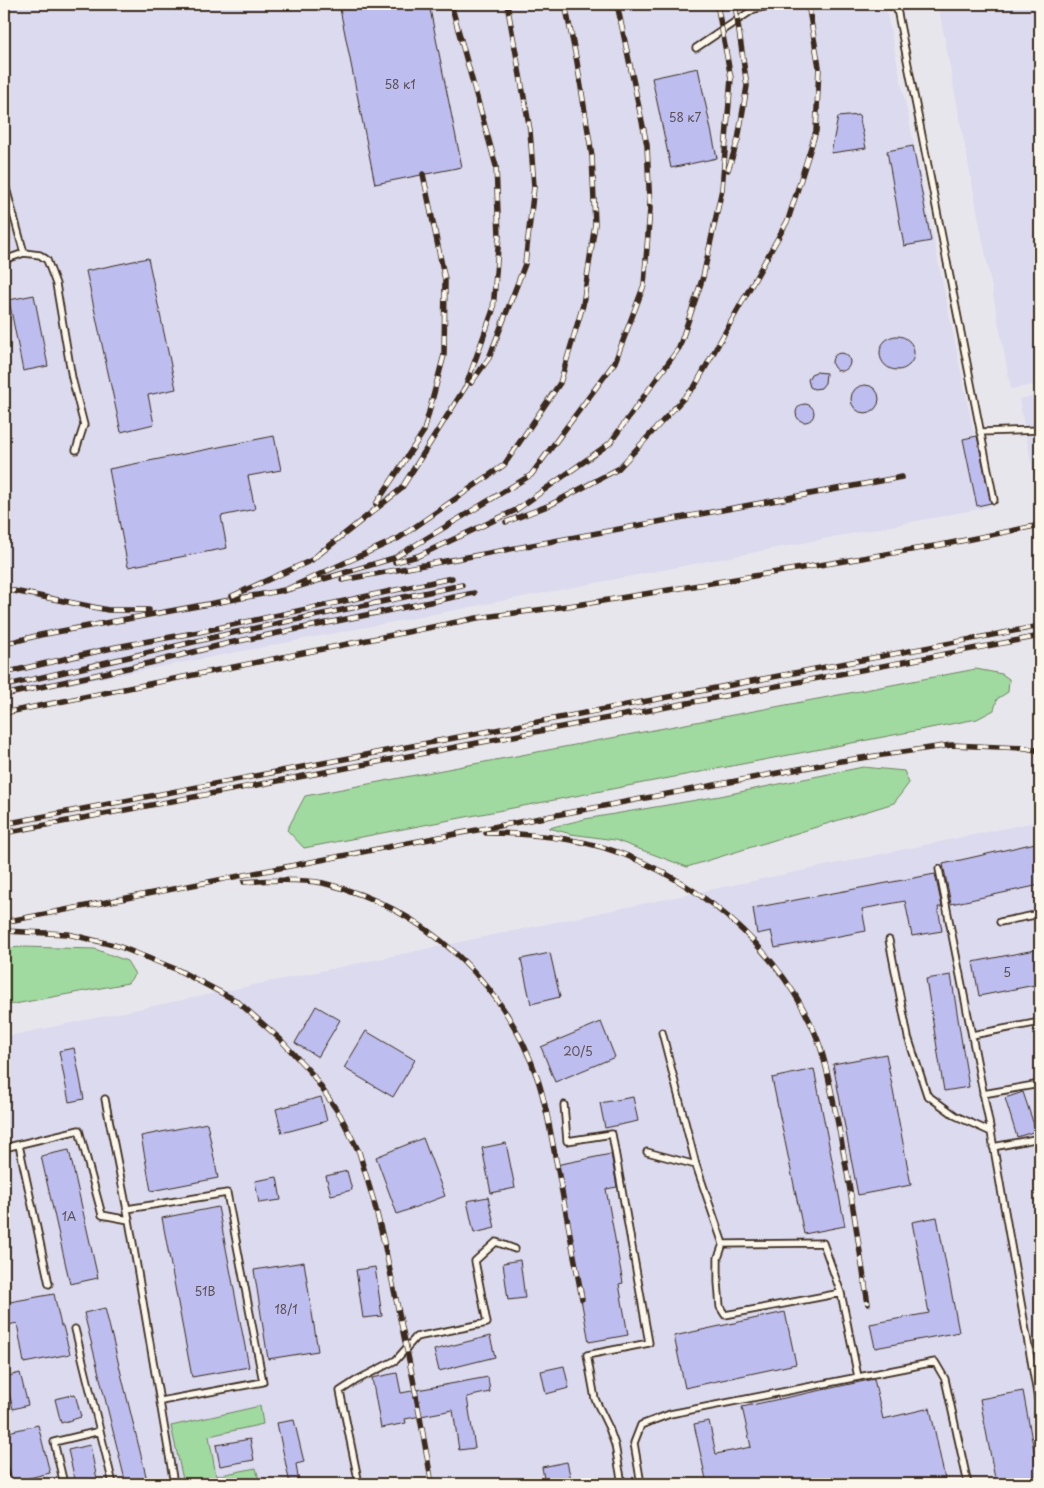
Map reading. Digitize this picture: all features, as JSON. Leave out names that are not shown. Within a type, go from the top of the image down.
[{"type":"lane","points":[[696,48],[754,9],[779,4]]},
{"type":"lane","points":[[896,4],[994,500]]},
{"type":"lane","points":[[4,180],[24,253]]},
{"type":"lane","points":[[4,260],[24,253],[40,255],[47,260],[56,284],[72,378],[84,426],[76,450]]},
{"type":"lane","points":[[980,432],[1040,430]]},
{"type":"lane","points":[[939,869],[993,1147],[1040,1411]]},
{"type":"lane","points":[[1000,922],[1040,914]]},
{"type":"lane","points":[[889,940],[908,1037],[927,1095],[956,1116],[990,1132]]},
{"type":"lane","points":[[972,1035],[1040,1022]]},
{"type":"lane","points":[[662,1032],[696,1165],[723,1244],[718,1258],[718,1282],[720,1306],[726,1315],[841,1293]]},
{"type":"lane","points":[[983,1094],[1040,1084]]},
{"type":"lane","points":[[105,1099],[129,1220],[174,1484]]},
{"type":"lane","points":[[564,1105],[567,1142],[612,1134],[649,1343],[588,1355],[595,1399],[615,1445],[622,1484]]},
{"type":"lane","points":[[4,1148],[79,1130],[102,1215],[129,1220]]},
{"type":"lane","points":[[993,1147],[1040,1138]]},
{"type":"lane","points":[[19,1144],[49,1284]]},
{"type":"lane","points":[[647,1152],[696,1165]]},
{"type":"lane","points":[[127,1209],[227,1194],[264,1382],[161,1401]]},
{"type":"lane","points":[[359,1484],[340,1391],[396,1360],[416,1337],[487,1322],[475,1261],[496,1242],[515,1249]]},
{"type":"lane","points":[[723,1244],[823,1243],[841,1293],[858,1376]]},
{"type":"lane","points":[[75,1329],[113,1484]]},
{"type":"lane","points":[[641,1484],[634,1443],[641,1425],[670,1414],[935,1362],[945,1378],[968,1484]]},
{"type":"lane","points":[[64,1484],[54,1442],[100,1431]]},
{"type":"shaded area","points":[[4,4],[885,4],[989,507],[4,697]]},
{"type":"shaded area","points":[[938,4],[1040,4],[1040,384],[1011,389]]},
{"type":"shaded area","points":[[1040,395],[1040,507],[1019,399]]},
{"type":"shaded area","points":[[1040,821],[1040,1484],[4,1484],[4,1037]]},
{"type":"green space","points":[[976,669],[1002,674],[1009,679],[1008,692],[997,699],[994,710],[977,719],[304,848],[287,830],[305,796]]},
{"type":"green space","points":[[863,767],[904,771],[909,783],[894,803],[687,867],[615,840],[571,834],[549,828],[585,819],[720,796]]},
{"type":"green space","points":[[4,948],[95,949],[127,961],[135,974],[128,983],[4,1006]]},
{"type":"green space","points":[[260,1406],[263,1424],[209,1436],[216,1476],[256,1468],[260,1484],[184,1484],[171,1426]]},
{"type":"building","points":[[339,4],[429,4],[462,167],[375,184]]},
{"type":"building","points":[[698,68],[717,158],[671,168],[652,78]]},
{"type":"building","points":[[859,115],[866,148],[831,153],[838,117]]},
{"type":"building","points":[[913,146],[931,241],[904,246],[887,151]]},
{"type":"building","points":[[148,258],[176,389],[148,395],[154,424],[121,432],[86,271]]},
{"type":"building","points":[[34,295],[48,366],[23,371],[9,300]]},
{"type":"building","points":[[897,336],[904,337],[909,341],[913,346],[913,360],[909,365],[904,369],[897,370],[890,369],[885,365],[881,360],[880,353],[881,346],[885,341],[890,337]]},
{"type":"building","points":[[841,353],[847,356],[850,362],[847,368],[841,371],[835,368],[832,362],[835,356]]},
{"type":"building","points":[[816,372],[826,373],[825,383],[821,388],[814,389],[810,387],[808,380],[811,374]]},
{"type":"building","points":[[865,385],[875,389],[879,399],[875,409],[865,413],[855,409],[851,399],[855,389]]},
{"type":"building","points":[[805,404],[811,407],[814,413],[811,419],[805,422],[799,419],[796,413],[799,407]]},
{"type":"building","points":[[274,436],[281,470],[248,476],[255,509],[221,516],[227,548],[128,567],[109,469]]},
{"type":"building","points":[[977,436],[991,503],[977,506],[963,439]]},
{"type":"building","points":[[1040,842],[1040,885],[951,904],[943,864]]},
{"type":"building","points":[[935,874],[942,907],[938,907],[942,931],[912,936],[905,901],[862,909],[866,931],[775,948],[771,931],[757,934],[753,908]]},
{"type":"building","points":[[1040,949],[1040,984],[979,996],[973,962]]},
{"type":"building","points":[[550,953],[560,997],[531,1004],[521,959]]},
{"type":"building","points":[[951,975],[969,1087],[944,1091],[926,979]]},
{"type":"building","points":[[316,1006],[340,1020],[318,1057],[295,1043]]},
{"type":"building","points":[[601,1022],[615,1057],[555,1082],[541,1047]]},
{"type":"building","points":[[366,1031],[415,1060],[393,1097],[344,1068]]},
{"type":"building","points":[[74,1048],[84,1099],[69,1102],[59,1051]]},
{"type":"building","points":[[886,1054],[911,1185],[858,1195],[833,1064]]},
{"type":"building","points":[[814,1069],[845,1226],[804,1234],[772,1078]]},
{"type":"building","points":[[1023,1092],[1036,1131],[1017,1137],[1005,1098]]},
{"type":"building","points":[[321,1097],[327,1121],[282,1133],[276,1109]]},
{"type":"building","points":[[633,1097],[638,1121],[605,1128],[600,1103]]},
{"type":"building","points":[[207,1123],[218,1178],[151,1191],[141,1136]]},
{"type":"building","points":[[423,1138],[445,1196],[397,1214],[376,1157]]},
{"type":"building","points":[[506,1143],[515,1188],[491,1193],[482,1148]]},
{"type":"building","points":[[69,1150],[98,1278],[70,1284],[41,1156]]},
{"type":"building","points":[[611,1154],[617,1187],[606,1189],[623,1283],[619,1284],[628,1335],[589,1342],[556,1165]]},
{"type":"building","points":[[347,1171],[352,1190],[331,1195],[326,1176]]},
{"type":"building","points":[[277,1177],[281,1200],[259,1203],[255,1181]]},
{"type":"building","points":[[488,1197],[495,1228],[474,1233],[467,1201]]},
{"type":"building","points":[[218,1207],[249,1367],[192,1377],[162,1218]]},
{"type":"building","points":[[937,1217],[959,1332],[875,1348],[870,1324],[929,1313],[912,1222]]},
{"type":"building","points":[[520,1260],[525,1298],[508,1300],[503,1263]]},
{"type":"building","points":[[304,1262],[318,1351],[268,1359],[254,1270]]},
{"type":"building","points":[[375,1267],[382,1316],[363,1318],[356,1270]]},
{"type":"building","points":[[54,1294],[70,1354],[24,1363],[17,1323],[4,1326],[4,1303]]},
{"type":"building","points":[[105,1308],[148,1484],[126,1484],[84,1313]]},
{"type":"building","points":[[785,1312],[796,1364],[685,1388],[674,1336]]},
{"type":"building","points":[[490,1336],[495,1357],[439,1371],[434,1350]]},
{"type":"building","points":[[564,1366],[569,1388],[546,1394],[541,1371]]},
{"type":"building","points":[[20,1373],[28,1405],[13,1409],[5,1377]]},
{"type":"building","points":[[397,1373],[401,1393],[488,1377],[490,1392],[467,1397],[475,1448],[459,1450],[453,1410],[405,1419],[406,1423],[381,1428],[372,1378]]},
{"type":"building","points":[[874,1379],[883,1419],[930,1408],[946,1484],[707,1484],[694,1424],[709,1421],[716,1454],[751,1447],[742,1407]]},
{"type":"building","points":[[1023,1391],[1040,1484],[996,1484],[980,1399]]},
{"type":"building","points":[[75,1394],[81,1417],[61,1423],[55,1399]]},
{"type":"building","points":[[294,1420],[304,1462],[296,1464],[299,1484],[290,1484],[277,1423]]},
{"type":"building","points":[[38,1425],[50,1473],[4,1484],[4,1433]]},
{"type":"building","points":[[250,1439],[254,1460],[220,1466],[216,1445]]},
{"type":"building","points":[[90,1445],[98,1484],[76,1484],[68,1450]]},
{"type":"building","points":[[567,1462],[572,1484],[545,1484],[542,1467]]},
{"type":"railway","points":[[318,555],[401,489],[466,386],[493,310],[499,236],[496,166],[451,4]]},
{"type":"railway","points":[[471,383],[489,358],[525,264],[534,187],[530,130],[507,4]]},
{"type":"railway","points":[[565,4],[577,62],[592,156],[595,224],[583,305],[560,383],[504,465],[399,538],[283,591],[394,558],[531,475],[615,362],[644,285],[650,209],[647,145],[617,4]]},
{"type":"railway","points":[[395,562],[418,556],[516,510],[610,443],[679,348],[703,277],[722,189],[731,78],[717,4]]},
{"type":"railway","points":[[728,170],[738,140],[747,86],[735,4]]},
{"type":"railway","points":[[506,522],[550,505],[618,469],[695,386],[788,220],[816,131],[819,67],[808,4]]},
{"type":"railway","points":[[376,504],[424,431],[444,355],[445,280],[423,174]]},
{"type":"railway","points":[[342,580],[902,477]]},
{"type":"railway","points":[[4,713],[477,618],[590,603],[941,545],[1040,525]]},
{"type":"railway","points":[[232,596],[312,560],[323,550]]},
{"type":"railway","points":[[4,673],[116,647],[199,632],[452,578]]},
{"type":"railway","points":[[4,686],[232,633],[462,585]]},
{"type":"railway","points":[[4,589],[108,610],[149,610]]},
{"type":"railway","points":[[4,644],[40,635],[290,589]]},
{"type":"railway","points":[[4,695],[150,663],[229,643],[474,593]]},
{"type":"railway","points":[[4,824],[1040,626]]},
{"type":"railway","points":[[4,833],[1040,636]]},
{"type":"railway","points":[[4,922],[841,761],[951,745],[1026,748],[1040,751]]},
{"type":"railway","points":[[486,833],[526,834],[565,839],[604,848],[642,862],[679,881],[714,905],[745,933],[773,964],[797,997],[815,1033],[825,1063],[845,1161],[868,1304]]},
{"type":"railway","points":[[244,882],[305,881],[323,883],[360,894],[395,910],[427,930],[456,954],[482,981],[505,1011],[523,1044],[538,1080],[549,1122],[582,1299]]},
{"type":"railway","points":[[4,931],[68,934],[118,946],[178,970],[237,1001],[280,1039],[312,1074],[340,1115],[359,1152],[374,1202],[413,1379],[432,1484]]},
{"type":"railway","points":[[4,1456],[10,1484]]}]
